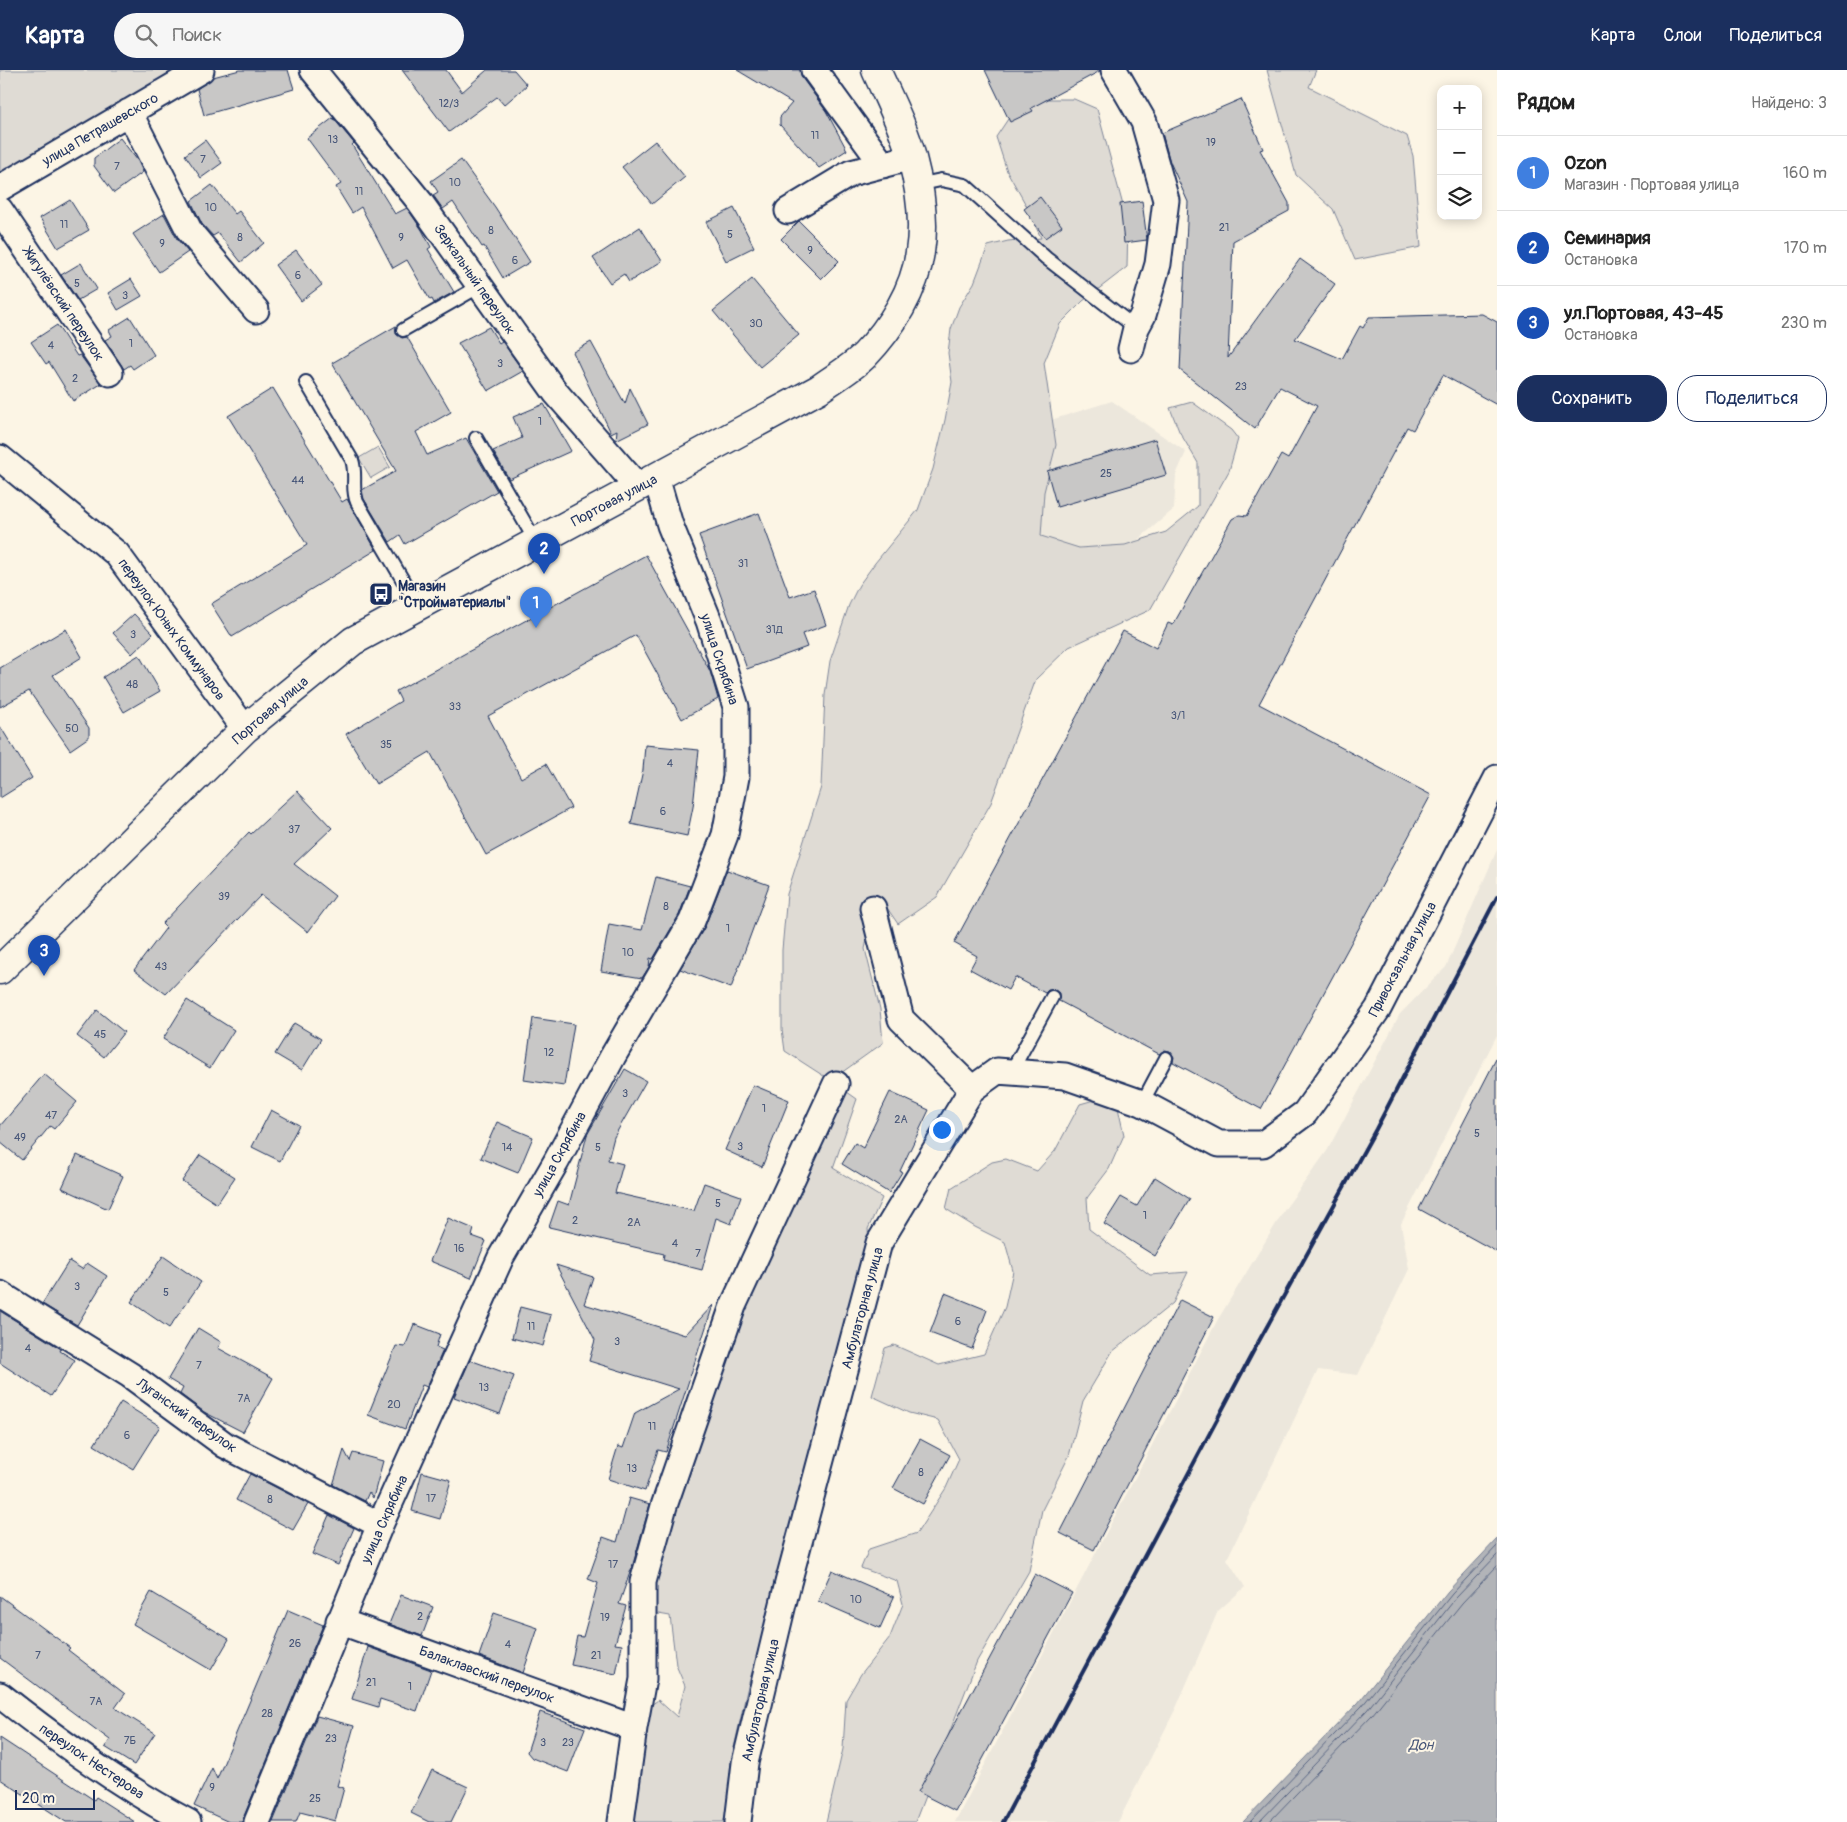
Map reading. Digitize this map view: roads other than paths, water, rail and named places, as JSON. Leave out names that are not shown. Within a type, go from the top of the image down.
[{"type":"main road","name":"Портовая улица","points":[[0,970],[245,729],[353,641],[819,389],[864,356],[888,327],[908,296],[920,253],[921,210],[912,157],[900,123],[876,70]]},
{"type":"street","name":"улица Петрашевского","points":[[0,188],[200,70]]},
{"type":"street","name":"Зеркальный переулок","points":[[312,70],[420,202],[556,393],[647,482]]},
{"type":"street","points":[[814,70],[883,165]]},
{"type":"street","points":[[1114,70],[1144,122],[1166,200],[1158,264],[1143,315],[1133,338]]},
{"type":"street","points":[[129,112],[190,232],[256,310]]},
{"type":"street","points":[[788,211],[850,173],[912,157]]},
{"type":"street","name":"Жигулёвский переулок","points":[[0,210],[110,373]]},
{"type":"street","name":"переулок Юных Коммунаров","points":[[0,458],[117,554],[245,729]]},
{"type":"street","name":"улица Скрябина","points":[[257,1822],[380,1524],[502,1257],[613,1056],[692,921],[725,835],[736,777],[736,707],[708,621],[670,525],[647,482]]},
{"type":"street","name":"Привокзальная улица","points":[[1263,1144],[1305,1113],[1378,1009],[1497,778]]},
{"type":"street","points":[[873,908],[901,1019],[972,1089]]},
{"type":"street","name":"Амбулаторная улица","points":[[738,1822],[745,1763],[786,1593],[879,1242],[972,1089],[997,1071],[1065,1076],[1142,1103],[1219,1144],[1263,1144]]},
{"type":"street","points":[[621,1822],[643,1679],[643,1582],[664,1506],[734,1306],[836,1084]]},
{"type":"street","name":"Луганский переулок","points":[[0,1294],[130,1375],[225,1445],[380,1524]]},
{"type":"street","name":"Балаклавский переулок","points":[[339,1621],[634,1728]]},
{"type":"street","name":"переулок Нестерова","points":[[0,1694],[46,1732],[160,1807],[188,1822]]},
{"type":"lane","points":[[917,185],[941,180],[965,185],[1133,338]]},
{"type":"lane","points":[[403,330],[480,286]]},
{"type":"lane","points":[[306,382],[352,460],[354,492],[357,502],[418,606]]},
{"type":"lane","points":[[476,438],[536,542]]},
{"type":"lane","points":[[1011,1072],[1052,997]]},
{"type":"lane","points":[[1142,1103],[1166,1058]]},
{"type":"water","name":"Дон","points":[[1497,1539],[1497,1822],[1243,1822],[1358,1703],[1448,1591]]},
{"type":"railway","points":[[1003,1822],[1254,1350],[1376,1129],[1497,897]]},
{"type":"place","name":"Семинария","points":[[544,574]]},
{"type":"place","name":"Магазин \"Стройматериалы\"","points":[[381,594]]},
{"type":"place","name":"Ozon","points":[[536,628]]},
{"type":"place","name":"ул.Портовая, 43-45","points":[[44,976]]}]
